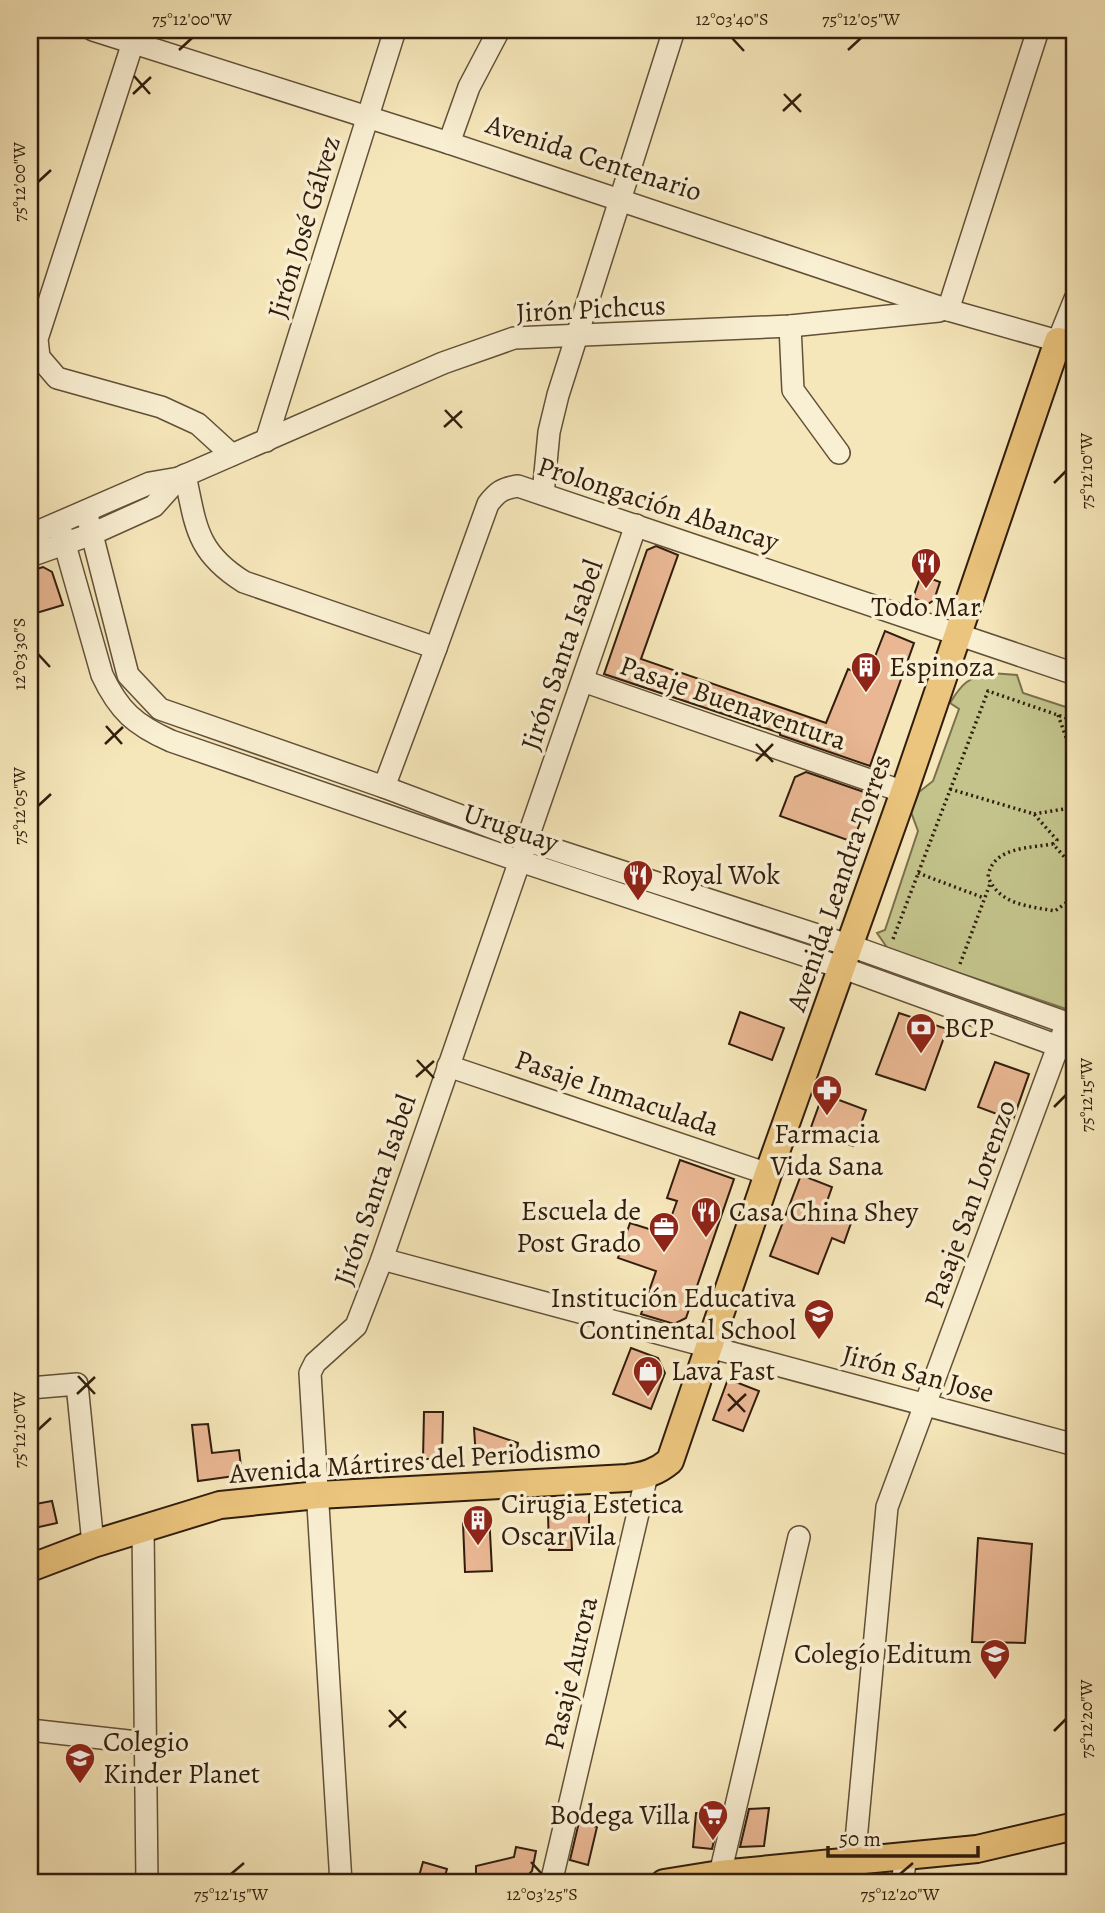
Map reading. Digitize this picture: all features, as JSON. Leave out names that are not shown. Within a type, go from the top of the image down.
[{"type":"main road","name":"Avenida Leandra Torres","points":[[646,1475],[670,1461],[959,633],[1066,342]]},
{"type":"main road","name":"Avenida Mártires del Periodismo","points":[[30,1568],[93,1544],[220,1505],[318,1495],[646,1475]]},
{"type":"main road","points":[[664,1883],[977,1849],[1075,1826]]},
{"type":"street","name":"Avenida Centenario","points":[[93,30],[135,36],[368,117],[619,198],[948,310],[1066,342]]},
{"type":"street","name":"Jirón José Gálvez","points":[[266,441],[395,30]]},
{"type":"street","points":[[449,142],[469,87],[499,30]]},
{"type":"street","points":[[544,494],[551,422],[619,198],[674,30]]},
{"type":"street","points":[[948,310],[1038,30]]},
{"type":"street","points":[[135,36],[33,338],[39,357],[57,378],[161,407],[198,424],[232,455]]},
{"type":"street","name":"Avenida Leandra Torres","points":[[1066,342],[1075,299]]},
{"type":"street","name":"Jirón Pichcus","points":[[182,476],[443,363],[514,338],[790,326],[948,310]]},
{"type":"street","points":[[790,326],[793,390],[839,453]]},
{"type":"street","points":[[30,556],[61,534],[86,511],[150,483],[182,476]]},
{"type":"street","points":[[30,535],[92,534],[154,506],[182,476]]},
{"type":"street","points":[[182,476],[197,531],[208,551],[223,569],[244,582],[436,648]]},
{"type":"street","name":"Prolongación Abancay","points":[[384,787],[488,504],[504,487],[518,486],[544,494],[1075,674]]},
{"type":"street","name":"Uruguay","points":[[86,511],[128,675],[160,709],[384,787],[847,957],[1066,1049]]},
{"type":"street","name":"Jirón Santa Isabel","points":[[341,1883],[310,1373],[314,1363],[356,1326],[382,1259],[636,526]]},
{"type":"street","name":"Uruguay","points":[[61,534],[102,675],[112,696],[127,715],[149,731],[170,741],[520,861],[1071,1024]]},
{"type":"street","name":"Pasaje Buenaventura","points":[[583,681],[904,792]]},
{"type":"street","name":"Pasaje San Lorenzo","points":[[854,1863],[887,1507],[1066,1049],[1071,1024]]},
{"type":"street","name":"Pasaje Inmaculada","points":[[448,1066],[768,1174]]},
{"type":"street","name":"Jirón San Jose","points":[[382,1259],[1075,1445]]},
{"type":"street","points":[[30,1388],[77,1384],[93,1544]]},
{"type":"street","name":"Pasaje Aurora","points":[[551,1883],[646,1475]]},
{"type":"street","points":[[143,1528],[148,1883]]},
{"type":"street","points":[[733,1877],[799,1537]]},
{"type":"street","points":[[30,1730],[146,1743]]},
{"type":"street","points":[[902,1883],[906,1857]]},
{"type":"path","points":[[890,948],[988,691],[1075,721]]},
{"type":"path","points":[[1058,715],[1075,762]]},
{"type":"path","points":[[950,789],[1034,814],[1070,808],[1075,797]]},
{"type":"path","points":[[1034,814],[1056,840],[1053,844]]},
{"type":"path","points":[[1053,844],[1075,869]]},
{"type":"path","points":[[1053,844],[1005,852],[989,869],[990,884],[1015,904],[1055,911],[1075,896]]},
{"type":"path","points":[[918,873],[984,898]]},
{"type":"path","points":[[958,970],[990,884]]},
{"type":"green space","points":[[991,673],[1017,675],[1023,693],[1075,710],[1075,1012],[888,949],[877,933],[885,930],[918,831],[911,812],[919,792],[933,781],[959,709],[950,703],[967,682]]},
{"type":"building","points":[[656,546],[678,555],[641,659],[826,723],[848,669],[867,677],[885,631],[914,643],[870,766],[604,674],[647,550]]},
{"type":"building","points":[[43,567],[52,572],[63,605],[33,614],[30,603],[30,571]]},
{"type":"building","name":"Todo Mar","points":[[921,575],[940,582],[934,600],[928,604],[913,598]]},
{"type":"building","points":[[806,772],[864,792],[868,801],[853,842],[780,816],[795,777]]},
{"type":"building","points":[[740,1012],[784,1028],[772,1060],[729,1044]]},
{"type":"building","name":"BCP","points":[[899,1013],[947,1029],[925,1090],[876,1074]]},
{"type":"building","points":[[995,1062],[1029,1074],[1013,1120],[978,1107]]},
{"type":"building","points":[[823,1094],[866,1110],[853,1146],[810,1130]]},
{"type":"building","points":[[680,1160],[734,1179],[686,1318],[674,1324],[641,1314],[656,1271],[618,1258],[630,1223],[665,1234],[677,1201],[667,1198]]},
{"type":"building","points":[[801,1175],[832,1187],[823,1213],[851,1223],[844,1243],[832,1238],[818,1274],[770,1256]]},
{"type":"building","points":[[631,1348],[658,1358],[665,1373],[651,1409],[613,1394]]},
{"type":"building","points":[[728,1379],[759,1391],[743,1431],[713,1420]]},
{"type":"building","points":[[424,1412],[443,1412],[442,1459],[423,1459]]},
{"type":"building","points":[[208,1424],[212,1453],[239,1450],[242,1475],[198,1481],[192,1425]]},
{"type":"building","points":[[474,1428],[518,1443],[516,1456],[476,1458]]},
{"type":"building","points":[[52,1501],[57,1523],[30,1529],[30,1505]]},
{"type":"building","points":[[589,1512],[589,1531],[571,1531],[572,1550],[549,1550],[548,1513]]},
{"type":"building","name":"Cirugia Estetica Oscar Vila","points":[[489,1513],[492,1571],[465,1572],[463,1523],[475,1523],[474,1514]]},
{"type":"building","points":[[978,1538],[1032,1544],[1025,1643],[972,1642]]},
{"type":"building","points":[[769,1808],[764,1846],[740,1847],[749,1809]]},
{"type":"building","points":[[696,1813],[720,1816],[712,1849],[693,1847]]},
{"type":"building","points":[[579,1822],[597,1827],[588,1865],[570,1860]]},
{"type":"building","points":[[516,1847],[536,1851],[532,1871],[524,1879],[511,1883],[476,1883],[476,1866],[514,1857]]},
{"type":"building","points":[[423,1862],[447,1869],[443,1883],[417,1883]]},
{"type":"place","name":"Todo Mar","points":[[926,590]]},
{"type":"place","name":"Espinoza","points":[[866,694]]},
{"type":"place","name":"Royal Wok","points":[[638,902]]},
{"type":"place","name":"BCP","points":[[921,1055]]},
{"type":"place","name":"Farmacia Vida Sana","points":[[827,1117]]},
{"type":"place","name":"Casa China Shey","points":[[706,1239]]},
{"type":"place","name":"Escuela de Post Grado","points":[[664,1254]]},
{"type":"place","name":"Institución Educativa Continental School","points":[[819,1341]]},
{"type":"place","name":"Lava Fast","points":[[648,1398]]},
{"type":"place","name":"Cirugia Estetica Oscar Vila","points":[[478,1547]]},
{"type":"place","name":"Colegío Editum","points":[[995,1681]]},
{"type":"place","name":"Colegio Kinder Planet","points":[[80,1785]]},
{"type":"place","name":"Bodega Villa","points":[[713,1842]]}]
